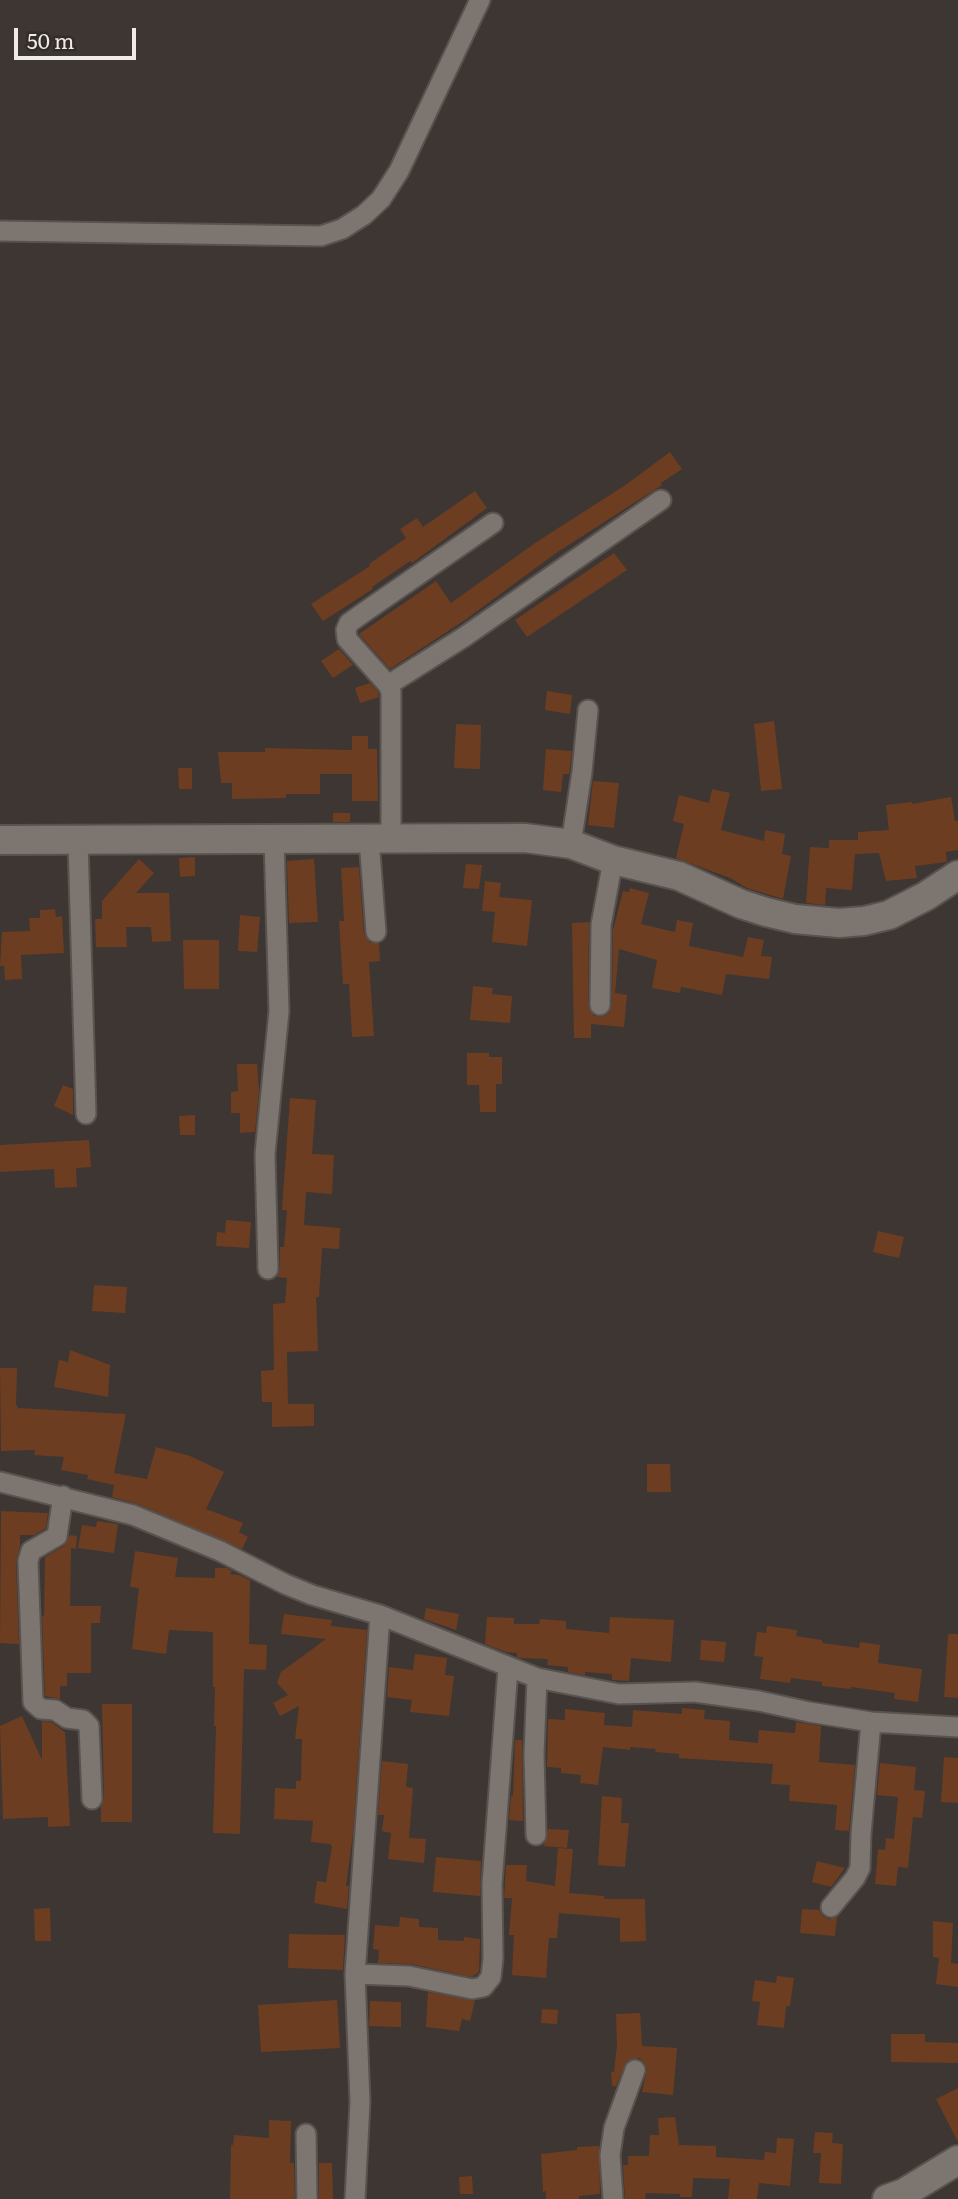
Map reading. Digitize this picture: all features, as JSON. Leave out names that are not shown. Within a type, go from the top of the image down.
[{"type":"street","points":[[0,231],[321,236],[342,229],[382,199],[399,171],[480,0]]},
{"type":"street","points":[[388,685],[464,637],[661,500]]},
{"type":"street","points":[[376,932],[391,692],[388,685],[346,639],[346,630],[349,623],[493,523]]},
{"type":"street","points":[[571,844],[588,710]]},
{"type":"street","points":[[268,1269],[265,1154],[279,1011],[274,838]]},
{"type":"street","points":[[0,840],[525,838],[571,844],[613,860],[679,876],[741,904],[766,912],[830,923],[864,921],[889,915],[926,896],[958,875]]},
{"type":"street","points":[[78,841],[86,1114]]},
{"type":"street","points":[[600,1005],[601,925],[613,860]]},
{"type":"street","points":[[0,1482],[133,1516],[220,1551],[312,1595],[380,1615],[537,1678],[619,1694],[661,1691],[730,1696],[871,1722],[958,1727]]},
{"type":"street","points":[[63,1496],[57,1536],[31,1551],[28,1561],[32,1694],[33,1702],[41,1709],[55,1710],[67,1718],[83,1720],[89,1726],[92,1799]]},
{"type":"street","points":[[355,2199],[360,2102],[355,1974],[380,1615]]},
{"type":"street","points":[[355,1974],[409,1976],[472,1989],[483,1987],[491,1977],[492,1884],[508,1668]]},
{"type":"street","points":[[536,1835],[534,1754],[537,1678]]},
{"type":"street","points":[[831,1907],[860,1868],[860,1834],[871,1722]]},
{"type":"street","points":[[612,2199],[610,2155],[614,2128],[635,2070]]},
{"type":"street","points":[[306,2134],[307,2199]]},
{"type":"street","points":[[887,2199],[904,2193],[958,2160]]},
{"type":"building","points":[[670,452],[682,469],[661,483],[662,485],[556,553],[465,620],[390,669],[359,634],[436,581],[451,603]]},
{"type":"building","points":[[475,491],[487,508],[412,563],[410,561],[323,621],[311,604],[370,566],[369,564],[406,538],[400,529],[417,518],[423,527]]},
{"type":"building","points":[[614,553],[627,570],[527,637],[515,620]]},
{"type":"building","points":[[339,649],[353,665],[333,678],[321,661]]},
{"type":"building","points":[[370,683],[379,697],[360,703],[355,688]]},
{"type":"building","points":[[547,691],[572,695],[570,714],[545,710]]},
{"type":"building","points":[[774,721],[782,789],[761,791],[754,724]]},
{"type":"building","points":[[456,724],[481,725],[480,769],[454,768]]},
{"type":"building","points":[[352,736],[368,736],[368,749],[377,749],[378,801],[352,801],[352,774],[320,774],[320,794],[286,794],[286,798],[232,799],[232,783],[221,783],[218,752],[265,752],[265,748],[352,750]]},
{"type":"building","points":[[546,749],[572,751],[569,774],[563,774],[561,792],[543,790]]},
{"type":"building","points":[[178,768],[192,768],[192,789],[179,789]]},
{"type":"building","points":[[593,781],[619,783],[614,828],[588,825]]},
{"type":"building","points":[[712,789],[730,793],[721,830],[764,841],[765,830],[785,834],[782,854],[791,856],[783,899],[747,888],[730,878],[676,858],[684,824],[673,821],[679,795],[709,803]]},
{"type":"building","points":[[951,797],[955,821],[958,821],[958,850],[946,852],[947,862],[915,866],[917,878],[886,881],[879,853],[855,854],[852,890],[826,888],[825,905],[806,903],[810,847],[829,848],[829,840],[858,840],[858,832],[889,830],[886,805],[912,804]]},
{"type":"building","points":[[333,813],[350,813],[350,822],[333,822]]},
{"type":"building","points":[[195,857],[195,876],[180,877],[179,858]]},
{"type":"building","points":[[139,859],[154,873],[136,893],[169,893],[171,941],[152,942],[151,927],[126,927],[127,947],[96,947],[95,919],[102,919],[102,901]]},
{"type":"building","points":[[314,859],[318,922],[289,923],[287,861]]},
{"type":"building","points":[[466,864],[482,865],[479,889],[463,888]]},
{"type":"building","points":[[359,867],[364,934],[370,943],[379,943],[380,961],[369,962],[374,1036],[352,1037],[349,984],[343,984],[339,921],[344,921],[341,868]]},
{"type":"building","points":[[485,881],[501,883],[499,897],[532,900],[527,946],[492,942],[495,912],[482,911]]},
{"type":"building","points":[[630,888],[649,893],[641,924],[675,932],[677,920],[693,923],[689,946],[743,957],[748,937],[764,940],[761,956],[772,957],[769,979],[726,974],[722,995],[681,987],[680,993],[652,988],[657,960],[619,949],[615,993],[627,995],[624,1027],[591,1024],[591,1038],[574,1038],[572,923],[589,922],[588,1006],[594,1016],[605,1016],[612,1005],[613,930],[623,891],[629,892]]},
{"type":"building","points":[[55,909],[56,917],[62,916],[64,953],[21,955],[22,979],[5,980],[4,966],[0,966],[2,932],[30,931],[29,918],[40,918],[40,910]]},
{"type":"building","points":[[240,915],[260,917],[257,952],[238,951]]},
{"type":"building","points":[[183,940],[219,940],[219,989],[184,989]]},
{"type":"building","points":[[473,986],[493,988],[492,994],[512,996],[510,1023],[470,1020]]},
{"type":"building","points":[[467,1053],[489,1053],[489,1057],[502,1057],[502,1084],[496,1084],[496,1112],[480,1112],[479,1085],[467,1085]]},
{"type":"building","points":[[237,1064],[257,1064],[259,1091],[255,1132],[240,1133],[240,1113],[231,1113],[231,1092],[238,1091]]},
{"type":"building","points":[[63,1085],[73,1089],[73,1115],[54,1106]]},
{"type":"building","points":[[290,1098],[316,1100],[312,1154],[334,1155],[332,1194],[306,1192],[304,1225],[340,1228],[339,1249],[322,1248],[319,1297],[316,1297],[318,1351],[287,1352],[288,1404],[314,1404],[314,1426],[272,1427],[272,1402],[262,1402],[261,1371],[274,1370],[273,1304],[285,1303],[287,1278],[277,1277],[280,1269],[280,1247],[284,1247],[287,1210],[282,1210]]},
{"type":"building","points":[[195,1115],[195,1135],[180,1135],[179,1116]]},
{"type":"building","points":[[89,1140],[91,1167],[76,1168],[77,1187],[55,1188],[54,1169],[0,1172],[0,1145]]},
{"type":"building","points":[[226,1220],[251,1222],[249,1248],[216,1246],[217,1232],[225,1233]]},
{"type":"building","points":[[878,1231],[904,1237],[899,1258],[873,1252]]},
{"type":"building","points":[[94,1285],[127,1287],[125,1313],[92,1311]]},
{"type":"building","points":[[70,1350],[110,1365],[108,1397],[54,1387],[59,1360],[68,1362]]},
{"type":"building","points":[[0,1368],[17,1368],[18,1408],[126,1414],[114,1473],[147,1479],[156,1447],[190,1456],[224,1472],[206,1509],[243,1523],[239,1532],[248,1537],[242,1549],[138,1504],[112,1497],[114,1485],[87,1479],[88,1475],[61,1470],[64,1457],[34,1455],[35,1450],[1,1451]]},
{"type":"building","points":[[647,1464],[670,1464],[671,1492],[647,1492]]},
{"type":"building","points":[[1,1511],[48,1513],[46,1528],[34,1535],[20,1535],[16,1561],[19,1644],[0,1643]]},
{"type":"building","points":[[97,1521],[118,1524],[114,1553],[78,1548],[82,1525],[96,1527]]},
{"type":"building","points":[[70,1535],[77,1536],[76,1549],[71,1548],[70,1606],[101,1606],[100,1623],[91,1623],[91,1673],[67,1673],[67,1686],[60,1686],[60,1699],[45,1696],[42,1616],[45,1557],[64,1546]]},
{"type":"building","points":[[135,1551],[178,1558],[175,1577],[215,1578],[215,1568],[227,1568],[232,1571],[230,1574],[250,1580],[249,1644],[267,1645],[266,1670],[244,1669],[240,1834],[213,1833],[216,1726],[213,1632],[169,1630],[166,1654],[132,1649],[139,1588],[130,1587]]},
{"type":"building","points":[[426,1608],[459,1614],[456,1630],[424,1619]]},
{"type":"building","points":[[284,1614],[332,1620],[331,1626],[367,1630],[353,1834],[346,1886],[349,1886],[347,1909],[314,1903],[317,1881],[326,1882],[332,1847],[330,1844],[311,1842],[313,1821],[274,1819],[275,1788],[296,1789],[296,1781],[301,1781],[302,1739],[295,1739],[299,1706],[280,1716],[273,1703],[288,1695],[277,1683],[281,1672],[326,1639],[281,1634]]},
{"type":"building","points":[[487,1617],[514,1618],[514,1624],[539,1624],[540,1619],[566,1621],[566,1629],[609,1633],[610,1617],[674,1620],[671,1662],[631,1658],[629,1681],[612,1680],[612,1674],[585,1672],[585,1675],[568,1672],[568,1667],[547,1665],[548,1659],[521,1658],[517,1657],[517,1653],[485,1644]]},
{"type":"building","points":[[767,1626],[797,1630],[796,1636],[822,1640],[822,1643],[859,1648],[860,1642],[880,1645],[878,1663],[922,1669],[918,1702],[894,1699],[895,1693],[822,1686],[822,1682],[791,1678],[790,1683],[760,1679],[763,1657],[754,1656],[757,1632],[766,1633]]},
{"type":"building","points":[[948,1634],[958,1634],[958,1698],[944,1697]]},
{"type":"building","points":[[701,1640],[726,1642],[724,1662],[700,1660]]},
{"type":"building","points":[[415,1654],[447,1658],[445,1675],[454,1676],[449,1716],[410,1712],[412,1700],[387,1697],[389,1667],[413,1670]]},
{"type":"building","points":[[102,1704],[132,1704],[132,1822],[101,1822],[104,1798]]},
{"type":"building","points":[[682,1708],[705,1710],[704,1719],[730,1721],[729,1740],[758,1743],[759,1730],[795,1733],[796,1722],[821,1726],[819,1762],[855,1765],[849,1831],[835,1830],[837,1805],[789,1801],[790,1785],[771,1784],[773,1764],[679,1758],[679,1754],[655,1752],[656,1749],[603,1747],[598,1785],[580,1783],[581,1775],[561,1773],[561,1768],[547,1767],[548,1719],[565,1720],[565,1709],[605,1713],[604,1725],[632,1727],[633,1710],[682,1714]]},
{"type":"building","points":[[22,1716],[42,1760],[42,1721],[51,1722],[65,1732],[70,1826],[48,1827],[48,1817],[3,1819],[0,1726]]},
{"type":"building","points":[[515,1740],[522,1740],[523,1821],[509,1820],[513,1796]]},
{"type":"building","points":[[944,1757],[958,1758],[958,1803],[941,1802]]},
{"type":"building","points":[[382,1761],[408,1764],[406,1787],[413,1788],[409,1838],[426,1839],[424,1863],[388,1859],[391,1833],[382,1831],[384,1815],[378,1815]]},
{"type":"building","points":[[880,1763],[916,1767],[914,1790],[925,1791],[922,1818],[913,1817],[908,1868],[898,1867],[896,1886],[875,1884],[878,1849],[885,1850],[886,1838],[894,1839],[898,1797],[877,1795]]},
{"type":"building","points":[[602,1796],[622,1798],[621,1823],[629,1823],[625,1867],[598,1865]]},
{"type":"building","points":[[548,1829],[569,1830],[567,1848],[544,1846]]},
{"type":"building","points":[[558,1848],[573,1849],[569,1893],[604,1896],[604,1899],[645,1899],[646,1941],[620,1942],[620,1918],[559,1913],[557,1938],[549,1938],[546,1978],[512,1975],[514,1935],[509,1935],[512,1898],[504,1898],[506,1865],[527,1865],[526,1881],[555,1886]]},
{"type":"building","points":[[436,1857],[481,1861],[480,1896],[433,1892]]},
{"type":"building","points":[[817,1861],[845,1868],[831,1887],[812,1882]]},
{"type":"building","points":[[50,1908],[51,1941],[35,1941],[34,1909]]},
{"type":"building","points":[[802,1909],[819,1910],[828,1919],[837,1917],[835,1936],[800,1933]]},
{"type":"building","points":[[400,1917],[419,1919],[419,1927],[438,1928],[438,1940],[464,1941],[464,1937],[480,1939],[479,1972],[472,1977],[411,1964],[378,1963],[379,1950],[373,1949],[375,1925],[399,1927]]},
{"type":"building","points":[[933,1921],[953,1923],[951,1963],[958,1964],[958,1987],[936,1984],[939,1958],[933,1957]]},
{"type":"building","points":[[289,1934],[345,1935],[343,1970],[288,1968]]},
{"type":"building","points":[[777,1976],[794,1978],[790,2006],[786,2006],[784,2028],[757,2025],[760,2002],[752,2001],[755,1980],[776,1983]]},
{"type":"building","points":[[428,1992],[475,2001],[470,2021],[462,2019],[459,2031],[426,2027]]},
{"type":"building","points":[[337,2000],[340,2048],[261,2052],[258,2005]]},
{"type":"building","points":[[370,2001],[401,2002],[401,2027],[369,2026]]},
{"type":"building","points":[[542,2009],[558,2010],[557,2024],[541,2023]]},
{"type":"building","points":[[640,2013],[642,2046],[677,2048],[673,2095],[642,2092],[647,2069],[639,2058],[627,2061],[616,2086],[612,2086],[611,2072],[614,2072],[617,2045],[616,2014]]},
{"type":"building","points":[[891,2034],[925,2034],[925,2042],[958,2043],[958,2063],[891,2062]]},
{"type":"building","points":[[958,2088],[958,2142],[936,2099]]},
{"type":"building","points":[[675,2117],[679,2145],[716,2146],[716,2157],[764,2160],[765,2152],[776,2153],[777,2138],[794,2139],[790,2186],[759,2183],[757,2199],[728,2199],[730,2179],[693,2178],[692,2197],[646,2193],[645,2199],[625,2199],[623,2165],[628,2165],[628,2156],[649,2156],[650,2135],[659,2135],[658,2118]]},
{"type":"building","points":[[269,2120],[291,2121],[290,2163],[294,2163],[295,2199],[230,2199],[231,2145],[234,2135],[269,2138]]},
{"type":"building","points":[[815,2132],[833,2133],[832,2143],[843,2144],[841,2184],[819,2183],[821,2153],[813,2153]]},
{"type":"building","points":[[599,2146],[600,2194],[579,2196],[579,2199],[546,2199],[546,2191],[543,2192],[541,2154]]},
{"type":"building","points":[[319,2163],[332,2163],[333,2199],[319,2199]]},
{"type":"building","points":[[472,2176],[473,2194],[460,2194],[459,2177]]}]
